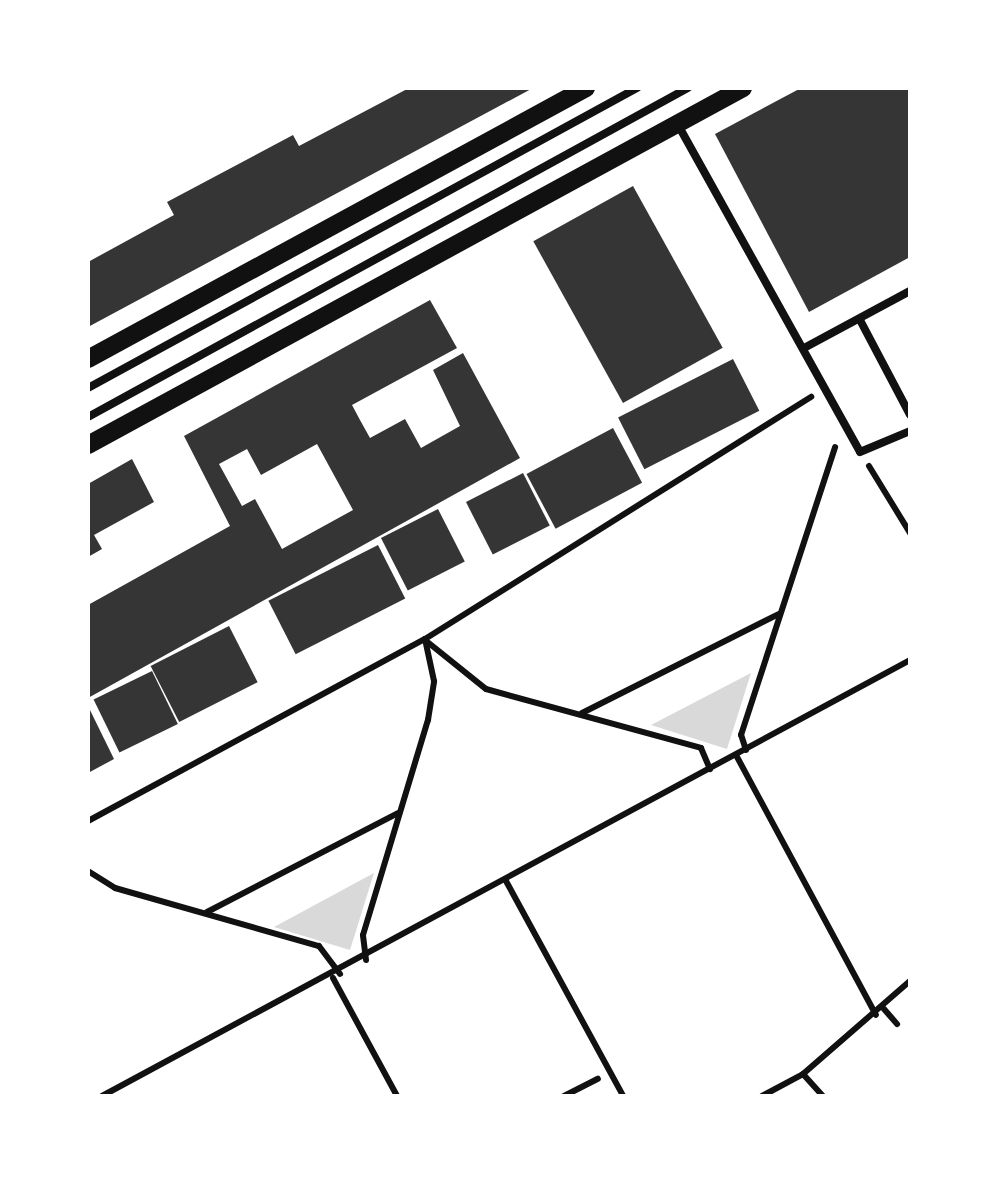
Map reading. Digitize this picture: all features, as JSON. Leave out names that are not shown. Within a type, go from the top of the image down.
[{"type":"street","points":[[88,359],[586,88]]},
{"type":"street","points":[[88,446],[743,88]]},
{"type":"lane","points":[[88,388],[638,88]]},
{"type":"lane","points":[[88,417],[688,88]]},
{"type":"lane","points":[[677,123],[860,452],[910,430]]},
{"type":"lane","points":[[804,348],[910,292]]},
{"type":"lane","points":[[860,320],[910,416]]},
{"type":"lane","points":[[900,396],[910,390]]},
{"type":"path","points":[[88,821],[424,639],[825,388]]},
{"type":"path","points":[[746,750],[741,735],[845,424]]},
{"type":"path","points":[[860,452],[910,532]]},
{"type":"path","points":[[581,714],[779,614]]},
{"type":"path","points":[[424,639],[486,689],[701,748],[710,769]]},
{"type":"path","points":[[366,960],[364,935],[428,720],[434,681],[424,639]]},
{"type":"path","points":[[104,1096],[337,976],[910,660]]},
{"type":"path","points":[[736,755],[876,1014]]},
{"type":"path","points":[[206,912],[398,812]]},
{"type":"path","points":[[88,872],[319,946],[397,1096]]},
{"type":"path","points":[[506,881],[623,1096]]},
{"type":"path","points":[[762,1096],[802,1074],[884,1009],[910,981]]},
{"type":"path","points":[[884,1009],[897,1024]]},
{"type":"path","points":[[802,1074],[823,1096]]},
{"type":"path","points":[[564,1096],[598,1079]]},
{"type":"shaded area","points":[[751,673],[727,749],[651,725]]},
{"type":"shaded area","points":[[374,873],[350,950],[274,927]]},
{"type":"building","points":[[409,88],[533,88],[88,327],[88,262],[174,215],[167,202],[293,135],[299,146]]},
{"type":"building","points":[[801,88],[910,88],[910,257],[809,312],[715,134]]},
{"type":"building","points":[[633,186],[723,348],[623,403],[533,241]]},
{"type":"building","points":[[430,300],[457,348],[352,405],[370,438],[405,419],[421,448],[460,426],[433,370],[463,353],[520,458],[88,698],[88,605],[230,526],[184,436]],"holes":[[[317,444],[353,510],[282,549],[255,499],[242,506],[219,464],[247,449],[261,475]]]},
{"type":"building","points":[[733,359],[759,411],[644,469],[618,418]]},
{"type":"building","points":[[613,428],[642,483],[556,529],[526,474]]},
{"type":"building","points":[[132,459],[154,502],[94,535],[102,549],[88,557],[88,484]]},
{"type":"building","points":[[523,473],[550,526],[493,555],[466,502]]},
{"type":"building","points":[[438,509],[465,562],[408,591],[381,538]]},
{"type":"building","points":[[378,545],[405,598],[296,654],[268,601]]},
{"type":"building","points":[[229,626],[258,682],[179,722],[151,666]]},
{"type":"building","points":[[152,671],[178,724],[119,753],[94,699]]},
{"type":"building","points":[[88,706],[114,759],[88,773]]}]
